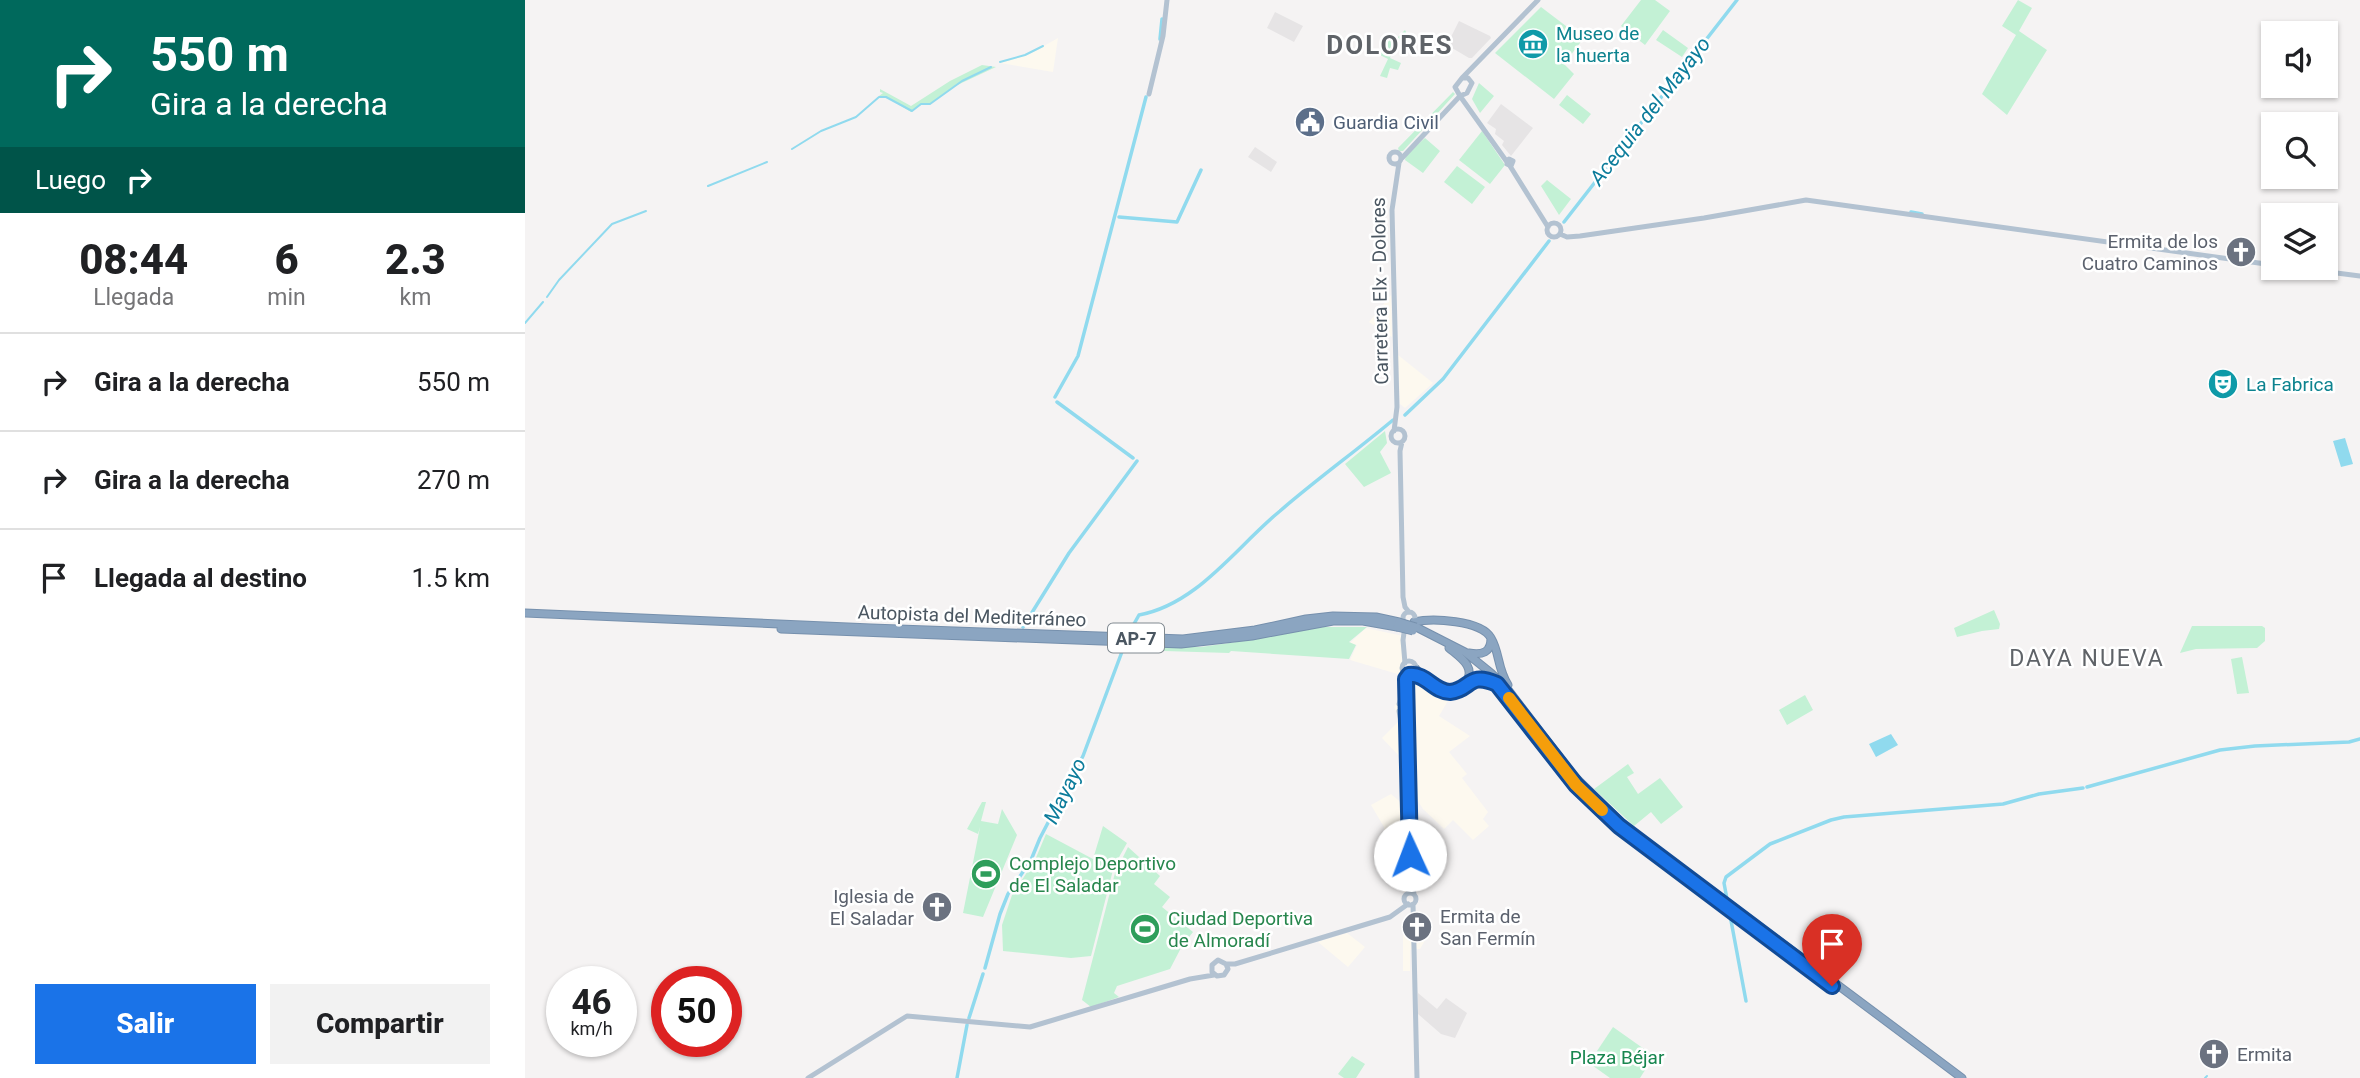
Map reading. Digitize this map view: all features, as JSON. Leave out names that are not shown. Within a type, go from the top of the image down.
[{"type":"highway","name":"Autopista del Mediterráneo","points":[[525,615],[1183,639],[1333,616],[1376,617],[1408,622],[1465,652],[1500,681],[1573,775],[1634,833],[1955,1078]]},
{"type":"highway","name":"Autopista del Mediterráneo","points":[[1408,622],[1472,662],[1497,684],[1576,785],[1619,826],[1962,1078]]},
{"type":"highway","points":[[1408,622],[1475,625],[1484,629],[1491,638],[1502,675],[1523,709]]},
{"type":"highway","points":[[1465,652],[1484,654],[1489,650],[1491,638]]},
{"type":"highway","points":[[1450,648],[1469,668],[1469,678],[1464,685]]},
{"type":"highway","points":[[1410,673],[1446,691],[1453,691],[1481,678],[1497,684]]},
{"type":"main road","points":[[1149,94],[1163,36],[1167,0]]},
{"type":"main road","points":[[1538,0],[1472,66],[1455,87],[1509,162],[1542,215],[1550,225],[1560,226],[1560,234]]},
{"type":"main road","points":[[1460,96],[1471,88],[1472,66]]},
{"type":"main road","points":[[1462,78],[1471,80]]},
{"type":"main road","name":"Carretera Elx - Dolores","points":[[1397,407],[1405,436],[1399,442],[1392,439],[1397,407],[1392,210],[1396,174],[1400,158],[1460,96]]},
{"type":"main road","points":[[1560,234],[1567,237],[1580,236],[1806,200],[2261,263]]},
{"type":"main road","points":[[1550,225],[1546,232],[1550,237],[1555,238],[1560,234]]},
{"type":"main road","points":[[2338,273],[2360,276]]},
{"type":"main road","points":[[1394,431],[1402,431]]},
{"type":"main road","points":[[1399,442],[1403,597],[1408,622],[1403,640],[1407,662]]},
{"type":"main road","points":[[808,1078],[900,1018],[907,1016],[1030,1027],[1190,979],[1206,975],[1221,976],[1227,968],[1382,920],[1416,900],[1411,893],[1403,707],[1403,692],[1414,664],[1407,662]]},
{"type":"main road","points":[[1407,662],[1402,667],[1410,673]]},
{"type":"main road","points":[[1411,893],[1404,896],[1408,904],[1415,1078]]},
{"type":"main road","points":[[1190,979],[1211,968],[1218,960],[1227,968]]},
{"type":"main road","points":[[1211,968],[1214,975]]},
{"type":"shaded area","points":[[1275,12],[1303,26],[1294,42],[1267,28]]},
{"type":"shaded area","points":[[1459,21],[1491,38],[1472,58],[1447,45]]},
{"type":"shaded area","points":[[1058,38],[1053,72],[1000,63],[1028,55]]},
{"type":"shaded area","points":[[1501,104],[1533,128],[1511,156],[1502,145],[1504,141],[1495,134],[1496,129],[1487,123]]},
{"type":"shaded area","points":[[1255,147],[1277,162],[1271,172],[1248,157]]},
{"type":"shaded area","points":[[1391,295],[1392,337],[1369,322]]},
{"type":"shaded area","points":[[1398,355],[1433,383],[1405,408],[1400,404]]},
{"type":"shaded area","points":[[1366,628],[1403,636],[1402,673],[1413,683],[1449,699],[1439,716],[1470,736],[1449,752],[1467,774],[1462,778],[1488,812],[1483,819],[1489,826],[1473,840],[1453,820],[1444,829],[1423,809],[1411,790],[1413,870],[1406,893],[1388,879],[1384,827],[1371,805],[1391,794],[1404,805],[1403,760],[1382,738],[1400,720],[1394,707],[1399,699],[1401,675],[1350,660],[1357,645],[1350,643]]},
{"type":"shaded area","points":[[1413,927],[1427,937],[1420,949],[1410,950],[1410,971],[1403,971],[1403,934],[1414,933]]},
{"type":"shaded area","points":[[1347,933],[1365,947],[1348,967],[1318,942]]},
{"type":"shaded area","points":[[1418,993],[1437,1009],[1446,998],[1467,1013],[1455,1038],[1441,1034],[1418,1014]]},
{"type":"green space","points":[[1641,0],[1655,0],[1670,11],[1645,45],[1621,26]]},
{"type":"green space","points":[[2018,0],[2032,8],[2019,31],[2047,50],[2007,115],[1982,94],[2016,35],[2002,26]]},
{"type":"green space","points":[[1541,7],[1583,39],[1564,64],[1574,74],[1554,99],[1495,53]]},
{"type":"green space","points":[[1405,30],[1404,42],[1398,38],[1390,58],[1401,63],[1398,70],[1390,68],[1387,78],[1380,76],[1388,59],[1380,55],[1388,38],[1393,34],[1397,38]]},
{"type":"green space","points":[[1663,30],[1688,48],[1682,57],[1656,40]]},
{"type":"green space","points":[[982,65],[996,67],[953,87],[930,104],[922,104],[911,112],[888,98],[879,96],[883,93],[880,89],[911,106],[950,81]]},
{"type":"green space","points":[[1479,83],[1494,96],[1480,113],[1472,99]]},
{"type":"green space","points":[[1453,92],[1455,94],[1403,151],[1399,151],[1398,148]]},
{"type":"green space","points":[[1567,95],[1591,114],[1583,124],[1559,105]]},
{"type":"green space","points":[[1482,131],[1505,165],[1490,184],[1459,160]]},
{"type":"green space","points":[[1425,138],[1440,151],[1423,173],[1405,160],[1406,155]]},
{"type":"green space","points":[[1457,166],[1485,187],[1472,204],[1444,182]]},
{"type":"green space","points":[[1547,180],[1571,199],[1559,215],[1541,186]]},
{"type":"green space","points":[[1385,431],[1387,443],[1380,452],[1391,473],[1364,487],[1345,464]]},
{"type":"green space","points":[[1994,610],[2000,624],[1999,629],[1957,637],[1954,628]]},
{"type":"green space","points":[[2192,626],[2262,626],[2265,628],[2265,641],[2257,648],[2196,649],[2180,653]]},
{"type":"green space","points":[[1320,627],[1367,627],[1349,642],[1356,645],[1349,659],[1231,651],[1132,650],[1133,646],[1201,647]]},
{"type":"green space","points":[[2242,657],[2249,693],[2237,694],[2231,659]]},
{"type":"green space","points":[[1805,695],[1813,710],[1787,725],[1779,710]]},
{"type":"green space","points":[[1628,764],[1634,773],[1627,777],[1638,794],[1660,778],[1683,807],[1661,824],[1651,812],[1634,826],[1594,789]]},
{"type":"green space","name":"Complejo Deportivo de El Saladar","points":[[982,802],[986,802],[981,821],[998,824],[1002,809],[1017,835],[983,917],[963,913],[980,827],[978,834],[967,829]]},
{"type":"green space","points":[[1103,826],[1127,843],[1114,866],[1091,956],[1071,958],[1003,951],[1002,925],[1012,895],[1035,860],[1046,834],[1093,859]]},
{"type":"green space","name":"Ciudad Deportiva de Almoradí","points":[[1128,847],[1160,876],[1154,884],[1170,897],[1162,907],[1193,932],[1170,969],[1117,986],[1114,993],[1119,997],[1091,1007],[1082,1000],[1115,873]]},
{"type":"green space","name":"Plaza Béjar","points":[[1613,1027],[1654,1056],[1640,1078],[1610,1078],[1589,1063]]},
{"type":"green space","points":[[1352,1056],[1365,1064],[1356,1078],[1344,1078],[1338,1074]]},
{"type":"water","points":[[2345,438],[2353,464],[2341,467],[2333,441]]},
{"type":"water","points":[[1891,734],[1898,745],[1876,757],[1869,744]]},
{"type":"waterway","name":"Acequia del Mayayo","points":[[1564,222],[1737,0]]},
{"type":"waterway","points":[[1160,39],[1162,19]]},
{"type":"waterway","points":[[1000,62],[1025,55],[1043,46]]},
{"type":"waterway","points":[[792,149],[821,131],[856,117],[879,97],[886,97],[912,111],[921,104],[930,104],[962,81],[991,67]]},
{"type":"waterway","points":[[1055,397],[1078,356],[1146,97]]},
{"type":"waterway","points":[[708,186],[767,162]]},
{"type":"waterway","points":[[1119,217],[1177,222],[1201,170]]},
{"type":"waterway","points":[[547,297],[559,280],[612,224],[646,211]]},
{"type":"waterway","points":[[1911,212],[1922,214]]},
{"type":"waterway","points":[[1405,415],[1443,379],[1549,241]]},
{"type":"waterway","points":[[525,323],[543,302]]},
{"type":"waterway","points":[[1057,402],[1133,458]]},
{"type":"waterway","points":[[1130,631],[1139,615],[1160,609],[1198,587],[1280,511],[1393,420]]},
{"type":"waterway","points":[[1023,627],[1069,553],[1137,461]]},
{"type":"waterway","name":"Mayayo","points":[[985,968],[1008,894],[1031,860],[1083,756],[1123,649]]},
{"type":"waterway","points":[[2087,787],[2220,750],[2349,742],[2360,739]]},
{"type":"waterway","points":[[1746,1001],[1724,883],[1726,877],[1770,844],[1844,817],[2003,804],[2039,794],[2083,788]]},
{"type":"waterway","name":"Mayayo","points":[[969,1018],[983,974]]},
{"type":"waterway","points":[[957,1078],[967,1025]]},
{"type":"slow traffic","points":[[1509,698],[1576,785],[1602,810]]},
{"type":"place","name":"Museo de la huerta","points":[[1533,44]]},
{"type":"place","name":"Guardia Civil","points":[[1310,122]]},
{"type":"place","name":"Ermita de los Cuatro Caminos","points":[[2241,252]]},
{"type":"place","name":"La Fabrica","points":[[2223,384]]},
{"type":"place","name":"Complejo Deportivo de El Saladar","points":[[986,874]]},
{"type":"place","name":"Iglesia de El Saladar","points":[[937,907]]},
{"type":"place","name":"Ermita de San Fermín","points":[[1417,927]]},
{"type":"place","name":"Ciudad Deportiva de Almoradí","points":[[1145,929]]},
{"type":"place","name":"Ermita","points":[[2214,1054]]},
{"type":"district","name":"DOLORES","points":[[1390,45]]},
{"type":"district","name":"DAYA NUEVA","points":[[2087,658]]},
{"type":"route","points":[[1410,855],[1406,679],[1409,675],[1416,675],[1450,692],[1474,680],[1484,679],[1497,684],[1576,785],[1619,826],[1832,986]]}]
